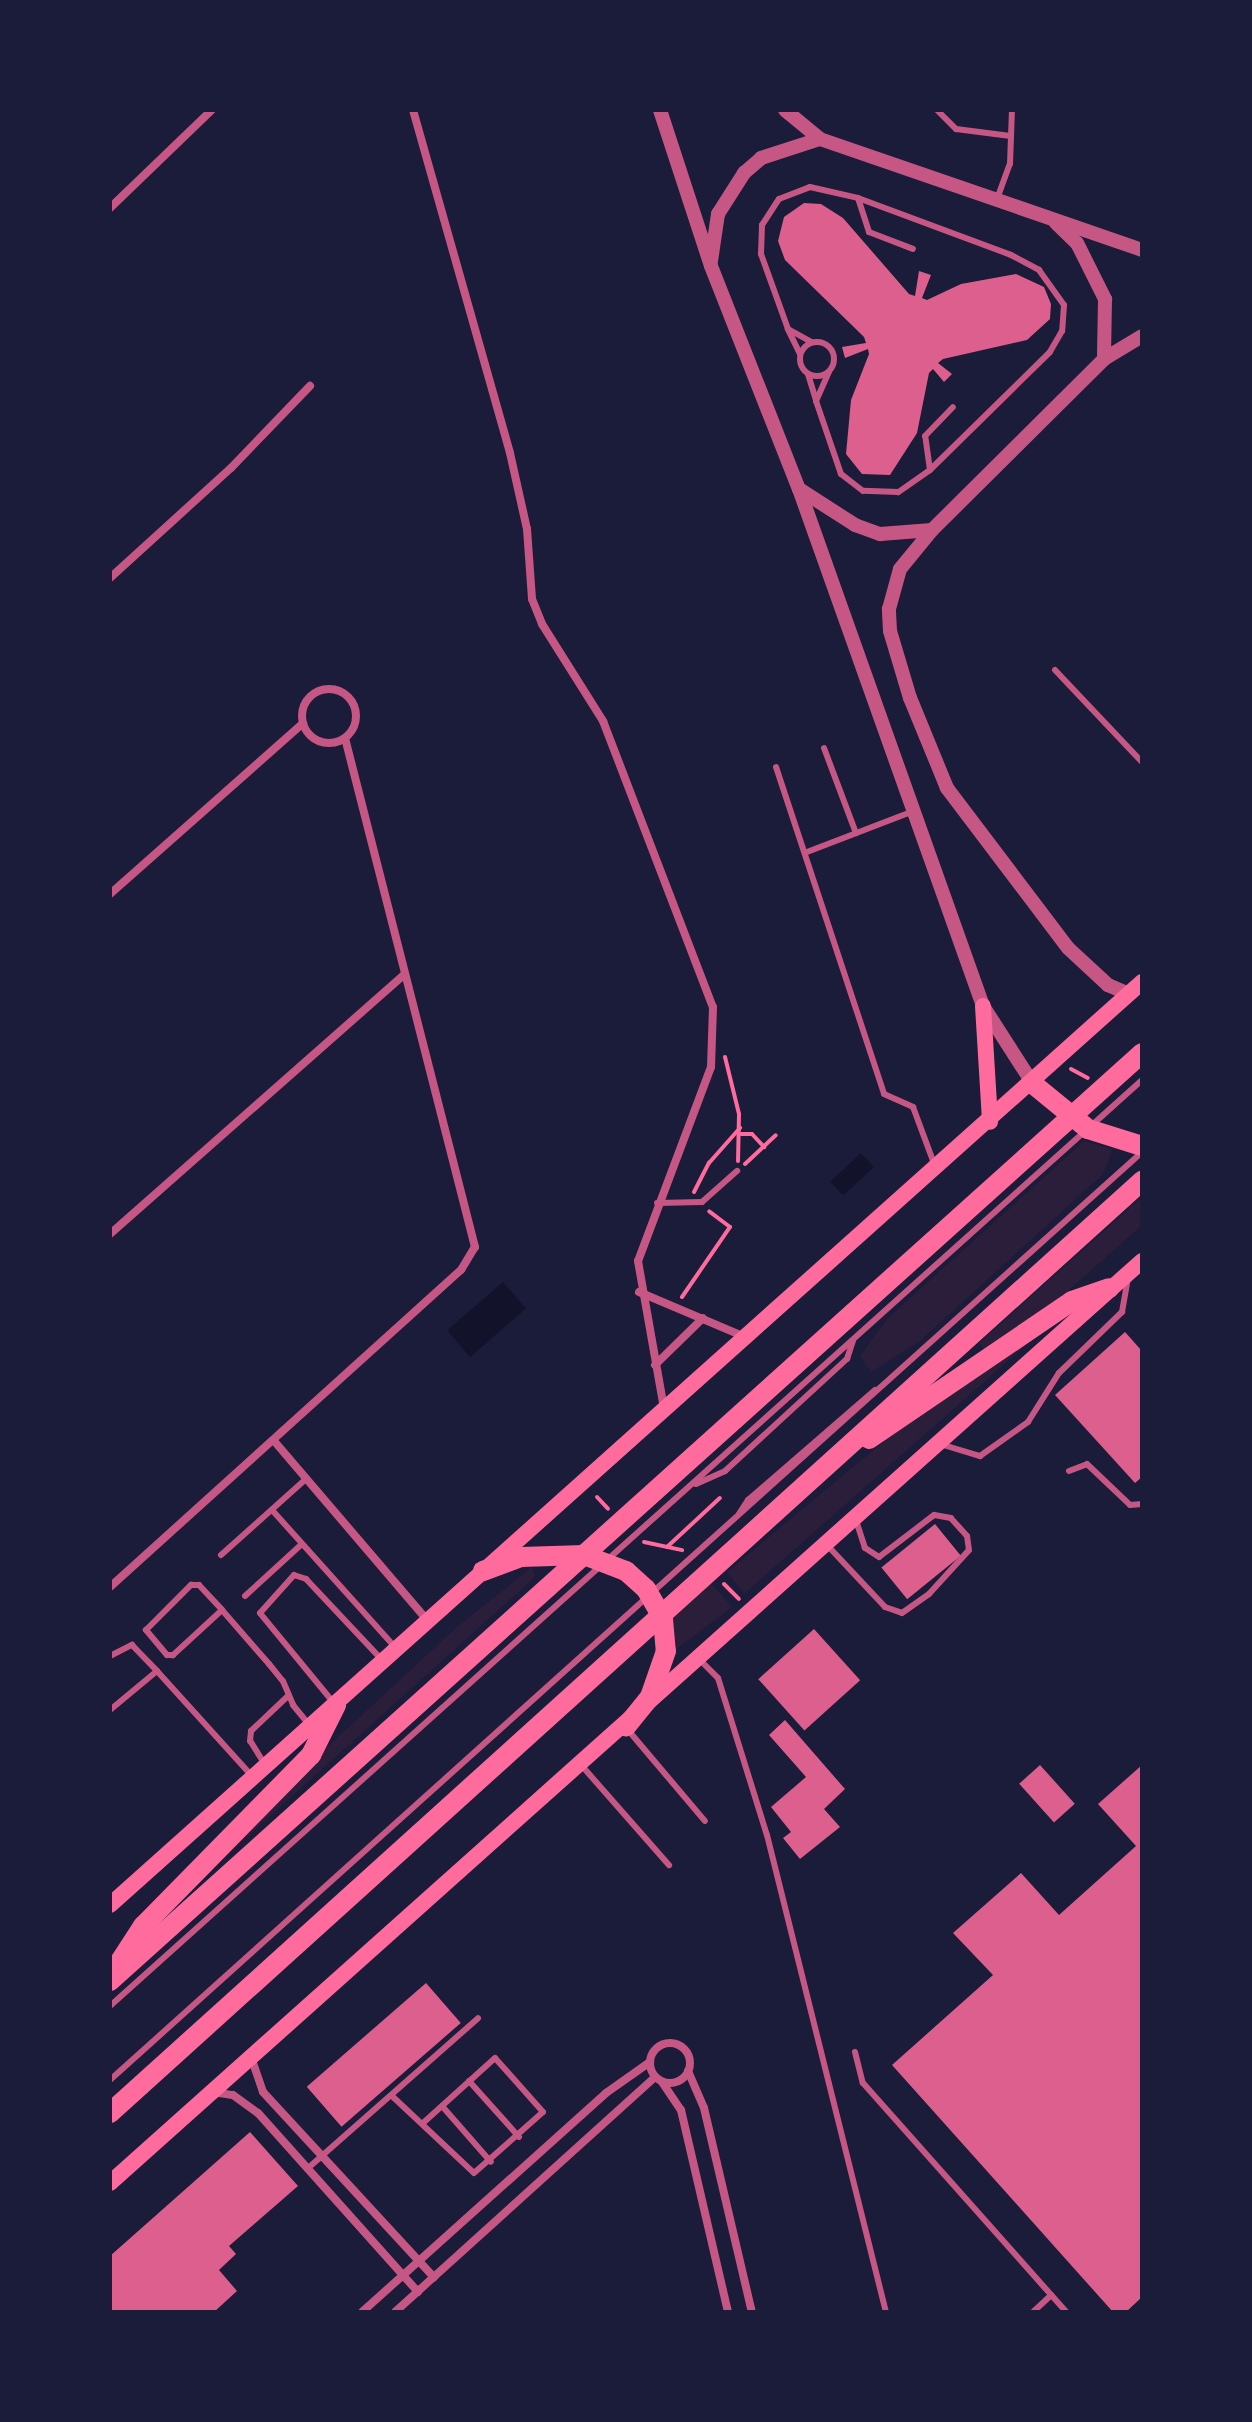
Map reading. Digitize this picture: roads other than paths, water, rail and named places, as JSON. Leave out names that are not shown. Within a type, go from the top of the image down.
[{"type":"highway","points":[[111,1980],[584,1555],[1080,1123],[1142,1053]]},
{"type":"highway","points":[[1033,1084],[1080,1123],[1142,1146]]},
{"type":"highway","points":[[110,2113],[663,1619],[1142,1181]]},
{"type":"highway","points":[[850,1446],[901,1422],[950,1380],[1072,1301],[1109,1288]]},
{"type":"highway","points":[[483,1571],[521,1557],[584,1555],[626,1571],[651,1596],[663,1619],[666,1651],[658,1681],[626,1727]]},
{"type":"highway","points":[[111,1980],[143,1926],[311,1755],[336,1705]]},
{"type":"main road","points":[[110,1905],[1033,1084],[1142,982]]},
{"type":"main road","points":[[983,1006],[990,1122]]},
{"type":"main road","points":[[110,2183],[626,1727],[825,1543],[1142,1261]]},
{"type":"street","points":[[110,208],[212,110]]},
{"type":"street","points":[[413,110],[510,453],[527,529],[532,599],[542,624],[603,721],[713,1007],[714,1049],[638,1261],[639,1292],[664,1411]]},
{"type":"street","points":[[660,110],[711,266],[799,489],[983,1006],[1033,1084]]},
{"type":"street","points":[[785,110],[820,139],[1142,250]]},
{"type":"street","points":[[711,266],[718,214],[744,173],[761,158],[820,139]]},
{"type":"street","points":[[1052,220],[1077,243],[1099,282],[1108,320],[1104,359]]},
{"type":"street","points":[[1129,994],[1108,985],[1068,948],[970,826],[932,758],[890,631],[889,609],[900,569],[932,530],[1104,359],[1142,336]]},
{"type":"street","points":[[110,578],[231,468],[310,386]]},
{"type":"street","points":[[799,489],[846,520],[880,534],[932,530]]},
{"type":"street","points":[[110,894],[303,723],[307,699],[330,689],[346,695],[355,708],[355,724],[345,738],[321,742],[303,723]]},
{"type":"street","points":[[110,1587],[275,1442],[473,1255],[474,1236],[345,738]]},
{"type":"street","points":[[110,1234],[404,975]]},
{"type":"street","points":[[639,1292],[747,1338]]},
{"type":"street","points":[[655,1365],[703,1318]]},
{"type":"street","points":[[275,1442],[427,1620]]},
{"type":"street","points":[[362,2312],[525,2166],[650,2062],[663,2044],[678,2044],[689,2056],[688,2071],[704,2108],[752,2312]]},
{"type":"street","points":[[251,2057],[263,2092],[434,2277]]},
{"type":"street","points":[[650,2062],[681,2110],[728,2312]]},
{"type":"street","points":[[659,2079],[677,2082],[688,2071]]},
{"type":"street","points":[[395,2312],[659,2079]]},
{"type":"street","points":[[212,2092],[246,2103],[418,2292]]},
{"type":"street","points":[[525,2166],[539,2183]]},
{"type":"lane","points":[[937,110],[956,129],[1011,136]]},
{"type":"lane","points":[[997,199],[1010,164],[1012,110]]},
{"type":"lane","points":[[822,186],[1011,255],[1039,270],[1064,305],[1062,331],[1050,352],[930,470],[898,492],[863,491],[833,460],[808,374],[788,329],[761,254],[762,225],[779,199],[794,190],[822,186]]},
{"type":"lane","points":[[858,198],[869,232],[913,249]]},
{"type":"lane","points":[[788,329],[831,349],[829,371],[816,401]]},
{"type":"lane","points":[[800,354],[811,342]]},
{"type":"lane","points":[[808,374],[829,371]]},
{"type":"lane","points":[[930,470],[922,447],[925,436],[953,407]]},
{"type":"lane","points":[[1055,670],[1142,762]]},
{"type":"lane","points":[[824,748],[856,833]]},
{"type":"lane","points":[[776,767],[807,852],[884,1094],[915,1110],[937,1169]]},
{"type":"lane","points":[[807,852],[914,811]]},
{"type":"lane","points":[[110,2006],[853,1340],[1080,1123],[1142,1080]]},
{"type":"lane","points":[[110,2080],[738,1517],[748,1500],[838,1418],[878,1390],[1142,1152]]},
{"type":"lane","points":[[657,1203],[702,1202],[737,1171]]},
{"type":"lane","points":[[937,1443],[980,1456],[1028,1422],[1059,1373],[1122,1312],[1129,1293],[1128,1272]]},
{"type":"lane","points":[[692,1485],[725,1471],[850,1356],[853,1340]]},
{"type":"lane","points":[[1069,1471],[1087,1464],[1130,1505],[1142,1504]]},
{"type":"lane","points":[[221,1555],[307,1478]]},
{"type":"lane","points":[[272,1510],[397,1649]]},
{"type":"lane","points":[[825,1543],[885,1607],[902,1613],[929,1594],[969,1550],[967,1536],[951,1518],[934,1515],[879,1557],[865,1548],[855,1516]]},
{"type":"lane","points":[[245,1596],[302,1544]]},
{"type":"lane","points":[[336,1705],[265,1622],[263,1605],[299,1575],[383,1661]]},
{"type":"lane","points":[[222,1610],[173,1655],[167,1655],[146,1630],[195,1583],[222,1610],[283,1681],[311,1727]]},
{"type":"lane","points":[[110,1656],[123,1645],[132,1645],[261,1773]]},
{"type":"lane","points":[[698,1658],[718,1678],[784,1898],[886,2312]]},
{"type":"lane","points":[[110,1710],[157,1671]]},
{"type":"lane","points":[[261,1773],[250,1741],[251,1731],[289,1695]]},
{"type":"lane","points":[[626,1727],[705,1821]]},
{"type":"lane","points":[[582,1766],[669,1865]]},
{"type":"lane","points":[[307,2169],[478,2018]]},
{"type":"lane","points":[[855,2052],[870,2092],[1066,2312]]},
{"type":"lane","points":[[392,2096],[423,2123],[466,2169],[474,2173],[491,2162],[541,2116],[542,2108],[497,2059],[423,2123]]},
{"type":"lane","points":[[469,2081],[519,2137]]},
{"type":"lane","points":[[442,2106],[491,2162]]},
{"type":"lane","points":[[1033,2312],[1051,2295]]}]
